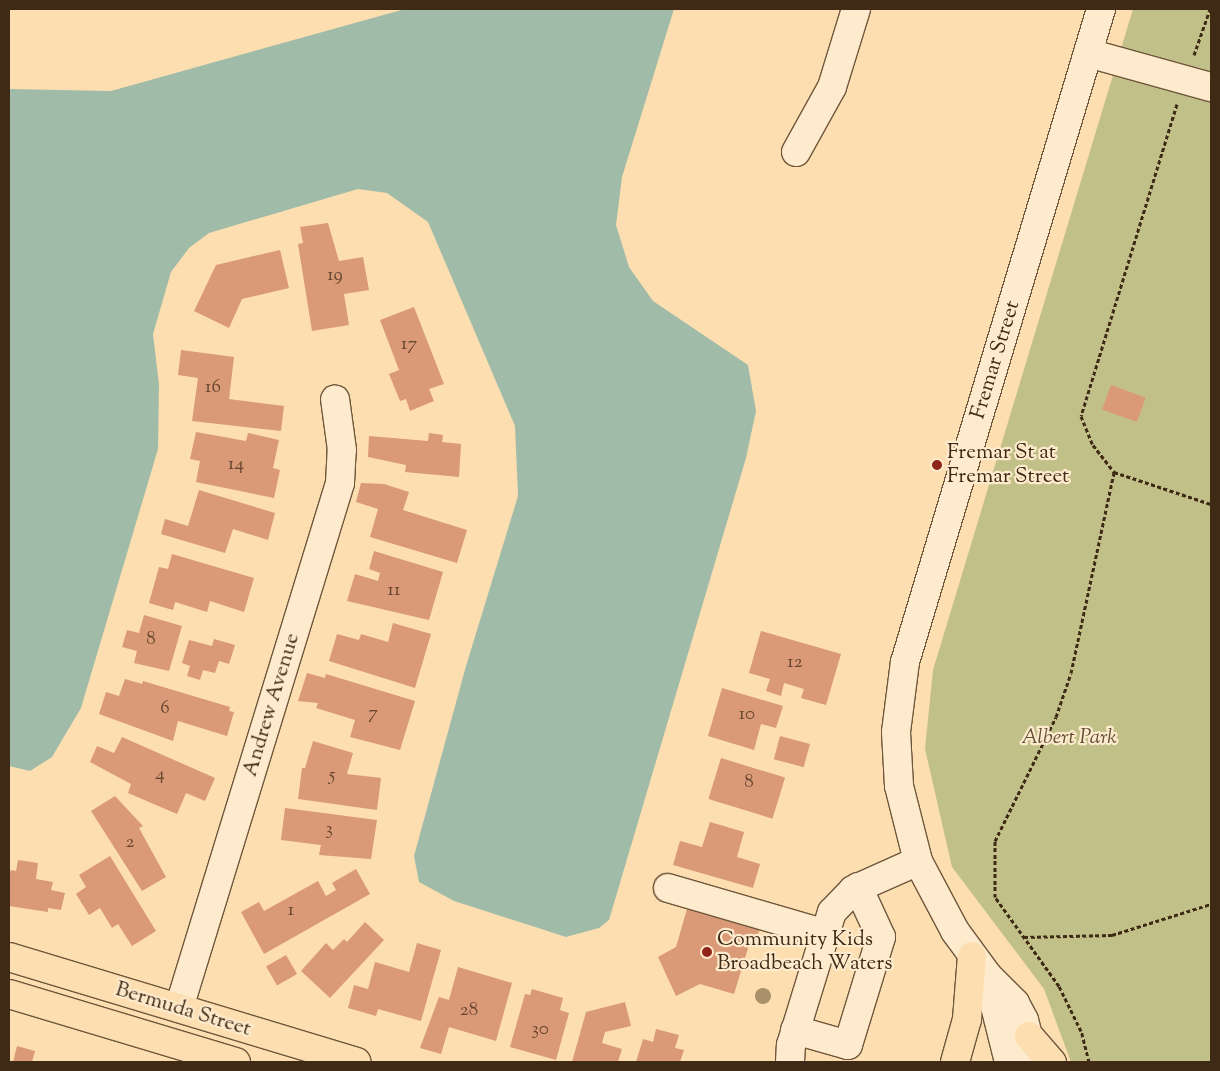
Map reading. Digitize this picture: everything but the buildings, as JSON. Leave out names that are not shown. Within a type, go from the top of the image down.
[{"type":"main road","name":"Bermuda Street","points":[[9,957],[357,1062]]},
{"type":"main road","points":[[955,1062],[980,966]]},
{"type":"main road","name":"Bermuda Street","points":[[9,994],[236,1062]]},
{"type":"main road","points":[[1029,1036],[1052,1062]]},
{"type":"street","points":[[796,152],[832,87],[856,9]]},
{"type":"street","name":"Fremar Street","points":[[1034,1062],[1029,1036],[1014,1003],[980,966],[941,908],[918,861],[899,786],[896,732],[904,670],[1101,9]]},
{"type":"street","points":[[1088,53],[1211,86]]},
{"type":"street","name":"Andrew Avenue","points":[[179,1008],[340,483],[342,450],[335,399]]},
{"type":"street","points":[[790,1062],[795,1030],[822,933],[841,900],[858,887],[918,861]]},
{"type":"street","points":[[795,1030],[848,1045],[881,937],[858,887]]},
{"type":"street","points":[[668,888],[822,933]]},
{"type":"street","name":"Fremar Street","points":[[980,966],[1010,1062]]},
{"type":"path","points":[[1210,9],[1185,79],[1081,416],[1093,446],[1114,472],[1211,504]]},
{"type":"path","points":[[1089,1062],[1070,1007],[995,897],[995,842],[1056,717],[1071,673],[1114,472]]},
{"type":"path","points":[[1024,937],[1112,935],[1211,904]]},
{"type":"green space","name":"Albert Park","points":[[1133,9],[1211,9],[1211,1062],[1071,1062],[1044,989],[952,867],[925,749],[933,670]]},
{"type":"shaded area","points":[[405,9],[674,9],[622,177],[616,225],[629,267],[653,301],[748,365],[756,411],[746,458],[609,920],[599,928],[566,937],[454,901],[419,882],[414,856],[466,666],[518,496],[515,426],[428,222],[387,193],[358,189],[209,233],[189,248],[171,272],[153,334],[159,385],[158,449],[81,708],[52,757],[30,771],[9,766],[9,89],[111,91]]},
{"type":"place","name":"Fremar St at Fremar Street","points":[[937,465]]},
{"type":"place","name":"Community Kids Broadbeach Waters","points":[[707,952]]}]
